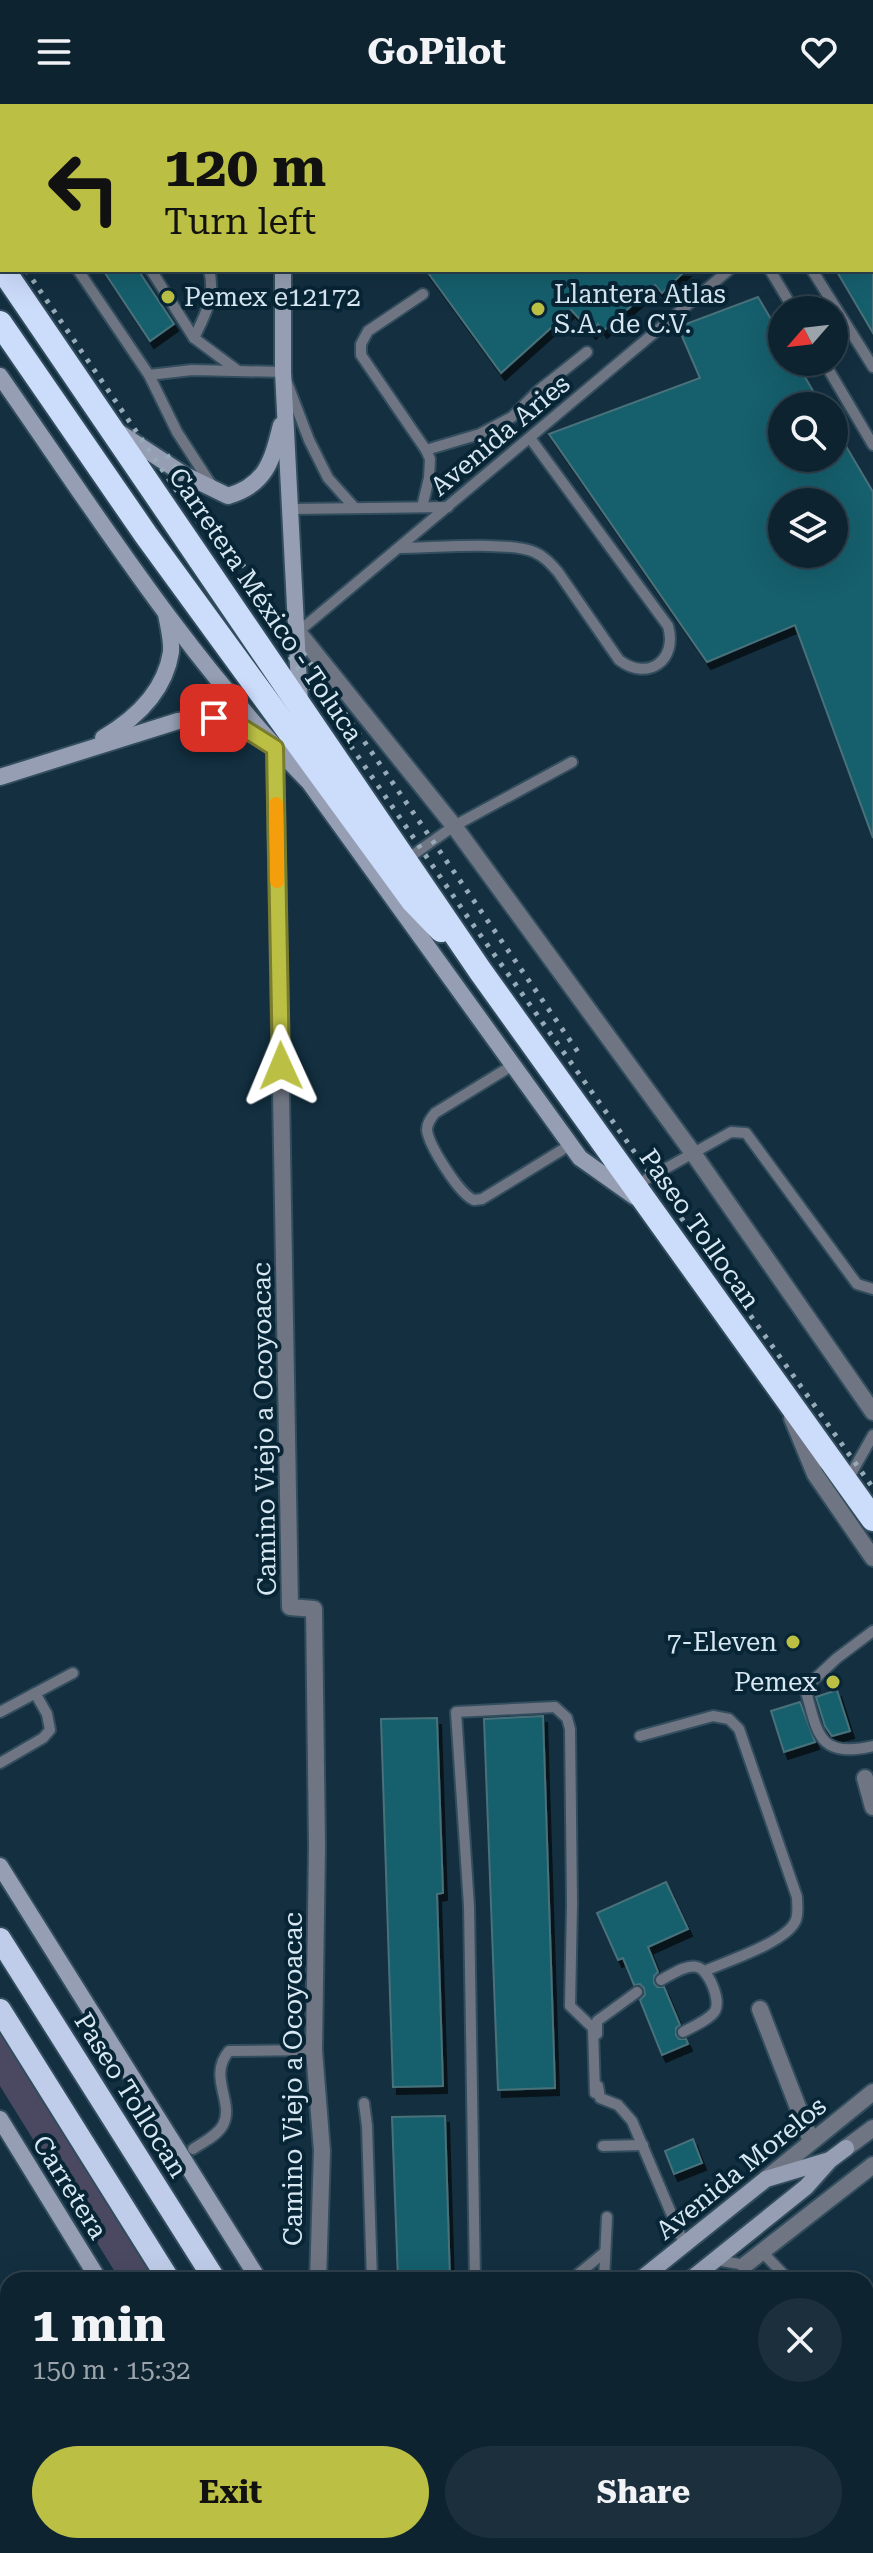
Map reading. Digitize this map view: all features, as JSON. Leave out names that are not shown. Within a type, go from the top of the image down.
[{"type":"highway","name":"Carretera México - Toluca","points":[[5,272],[481,972]]},
{"type":"highway","points":[[0,323],[146,535],[413,901],[481,972]]},
{"type":"highway","name":"Paseo Tollocan","points":[[481,972],[873,1519]]},
{"type":"highway","name":"Paseo Tollocan","points":[[0,1939],[210,2272]]},
{"type":"highway","points":[[0,2010],[164,2272]]},
{"type":"main road","points":[[283,272],[283,372],[300,705]]},
{"type":"main road","points":[[0,376],[166,612],[275,748],[309,782],[580,1158],[651,1208]]},
{"type":"main road","points":[[109,426],[183,474],[228,496],[247,491],[266,473],[286,408]]},
{"type":"main road","points":[[80,751],[142,710],[161,685],[171,650],[166,612]]},
{"type":"main road","points":[[0,777],[178,721],[214,718],[245,729],[275,748]]},
{"type":"main road","points":[[0,1866],[254,2272]]},
{"type":"main road","name":"Carretera","points":[[0,2119],[94,2272]]},
{"type":"main road","name":"Avenida Morelos","points":[[699,2272],[806,2187],[830,2160],[846,2148]]},
{"type":"main road","points":[[766,2179],[830,2160]]},
{"type":"main road","name":"Avenida Morelos","points":[[651,2272],[766,2179]]},
{"type":"street","points":[[298,632],[454,826],[693,1153],[873,1412]]},
{"type":"street","name":"Camino Viejo a Ocoyoacac","points":[[275,748],[290,1607],[314,1609],[317,1846],[314,2050],[322,2151],[318,2272]]},
{"type":"street","points":[[781,1392],[815,1474],[870,1553]]},
{"type":"street","points":[[865,1778],[873,1807]]},
{"type":"street","points":[[760,2009],[811,2141]]},
{"type":"street","name":"Avenida Morelos","points":[[766,2179],[873,2092]]},
{"type":"street","name":"Avenida Morelos","points":[[846,2148],[873,2128]]},
{"type":"street","points":[[745,2265],[873,2165]]},
{"type":"lane","points":[[79,272],[149,375],[177,432],[213,488]]},
{"type":"lane","points":[[152,272],[194,338],[237,370]]},
{"type":"lane","points":[[194,338],[212,300],[210,272]]},
{"type":"lane","name":"Avenida Aries","points":[[298,632],[727,272]]},
{"type":"lane","points":[[771,272],[786,296]]},
{"type":"lane","points":[[813,272],[829,296]]},
{"type":"lane","points":[[422,507],[430,459],[361,355],[361,344],[368,331],[423,294]]},
{"type":"lane","points":[[848,327],[873,367]]},
{"type":"lane","points":[[426,450],[480,434],[512,417],[539,390],[587,352]]},
{"type":"lane","points":[[149,375],[192,370],[283,372],[309,440],[328,478],[354,507]]},
{"type":"lane","points":[[832,376],[873,445]]},
{"type":"lane","points":[[400,548],[513,546],[532,551],[547,559],[558,572],[619,660],[630,668],[642,671],[659,664],[670,650],[672,640],[668,626],[530,438]]},
{"type":"lane","points":[[291,509],[448,507]]},
{"type":"lane","points":[[407,859],[454,826],[572,762]]},
{"type":"lane","points":[[513,1065],[435,1113],[429,1120],[427,1131],[432,1144],[461,1192],[474,1200],[482,1199],[570,1145]]},
{"type":"lane","points":[[636,1185],[731,1132],[746,1133],[857,1284],[873,1289]]},
{"type":"lane","points":[[846,1483],[873,1435]]},
{"type":"lane","points":[[870,1553],[873,1565]]},
{"type":"lane","points":[[873,1631],[837,1658],[805,1688],[814,1724],[824,1741],[838,1750],[852,1751],[873,1746]]},
{"type":"lane","points":[[0,1712],[73,1673]]},
{"type":"lane","points":[[0,1763],[43,1738],[50,1730],[47,1714],[35,1693]]},
{"type":"lane","points":[[475,2272],[469,1906],[456,1712],[555,1707],[567,1718],[570,1729],[572,1904],[570,2006],[593,2028],[597,2091]]},
{"type":"lane","points":[[640,1736],[713,1716],[729,1719],[739,1729],[797,1897],[798,1919],[790,1930],[705,1971]]},
{"type":"lane","points":[[661,1980],[689,1967],[699,1967],[705,1971],[717,1998],[717,2008],[712,2015],[683,2032]]},
{"type":"lane","points":[[597,2091],[597,2021],[637,1992]]},
{"type":"lane","points":[[193,2149],[223,2126],[225,2117],[219,2074],[222,2060],[229,2051],[314,2050]]},
{"type":"lane","points":[[597,2091],[625,2113],[643,2145],[685,2246]]},
{"type":"lane","points":[[364,2103],[372,2272]]},
{"type":"lane","points":[[603,2146],[643,2145]]},
{"type":"lane","points":[[604,2272],[607,2217]]},
{"type":"lane","points":[[581,2272],[605,2252]]},
{"type":"lane","points":[[767,2257],[781,2272]]},
{"type":"lane","points":[[714,2259],[745,2265]]},
{"type":"shaded area","points":[[0,2022],[158,2272],[115,2272],[0,2086]]},
{"type":"building","points":[[104,272],[139,272],[174,324],[150,341]]},
{"type":"building","points":[[427,272],[684,272],[662,293],[655,285],[603,331],[598,324],[592,332],[571,310],[501,373]]},
{"type":"building","points":[[837,272],[873,272],[873,333]]},
{"type":"building","points":[[758,297],[768,314],[768,376],[804,376],[814,392],[768,392],[768,472],[848,472],[848,450],[873,492],[873,838],[795,625],[707,662],[549,434],[700,378],[678,327]]},
{"type":"building","points":[[837,1690],[850,1731],[832,1736],[825,1726],[816,1697]]},
{"type":"building","points":[[800,1702],[815,1742],[784,1752],[771,1711]]},
{"type":"building","points":[[543,1716],[555,2088],[498,2090],[484,1719]]},
{"type":"building","points":[[437,1718],[443,1893],[437,1894],[443,2086],[393,2087],[381,1719]]},
{"type":"building","points":[[666,1882],[688,1929],[648,1947],[658,1972],[654,1983],[657,1987],[664,1987],[680,2025],[676,2028],[676,2035],[679,2039],[686,2039],[688,2044],[662,2055],[640,2000],[645,1995],[644,1988],[640,1984],[634,1985],[623,1958],[618,1960],[597,1913]]},
{"type":"building","points":[[445,2116],[450,2272],[398,2272],[392,2117]]},
{"type":"building","points":[[693,2139],[702,2163],[674,2174],[665,2151]]},
{"type":"railway","points":[[27,272],[469,919],[873,1488]]},
{"type":"railway","points":[[167,455],[578,1052]]},
{"type":"slow traffic","points":[[276,804],[277,881]]},
{"type":"place","name":"Pemex e12172","points":[[168,297]]},
{"type":"place","name":"Llantera Atlas S.A. de C.V.","points":[[538,309]]},
{"type":"place","name":"7-Eleven","points":[[793,1642]]},
{"type":"place","name":"Pemex","points":[[833,1682]]},
{"type":"route","points":[[214,718],[245,729],[275,748],[281,1066]]}]
